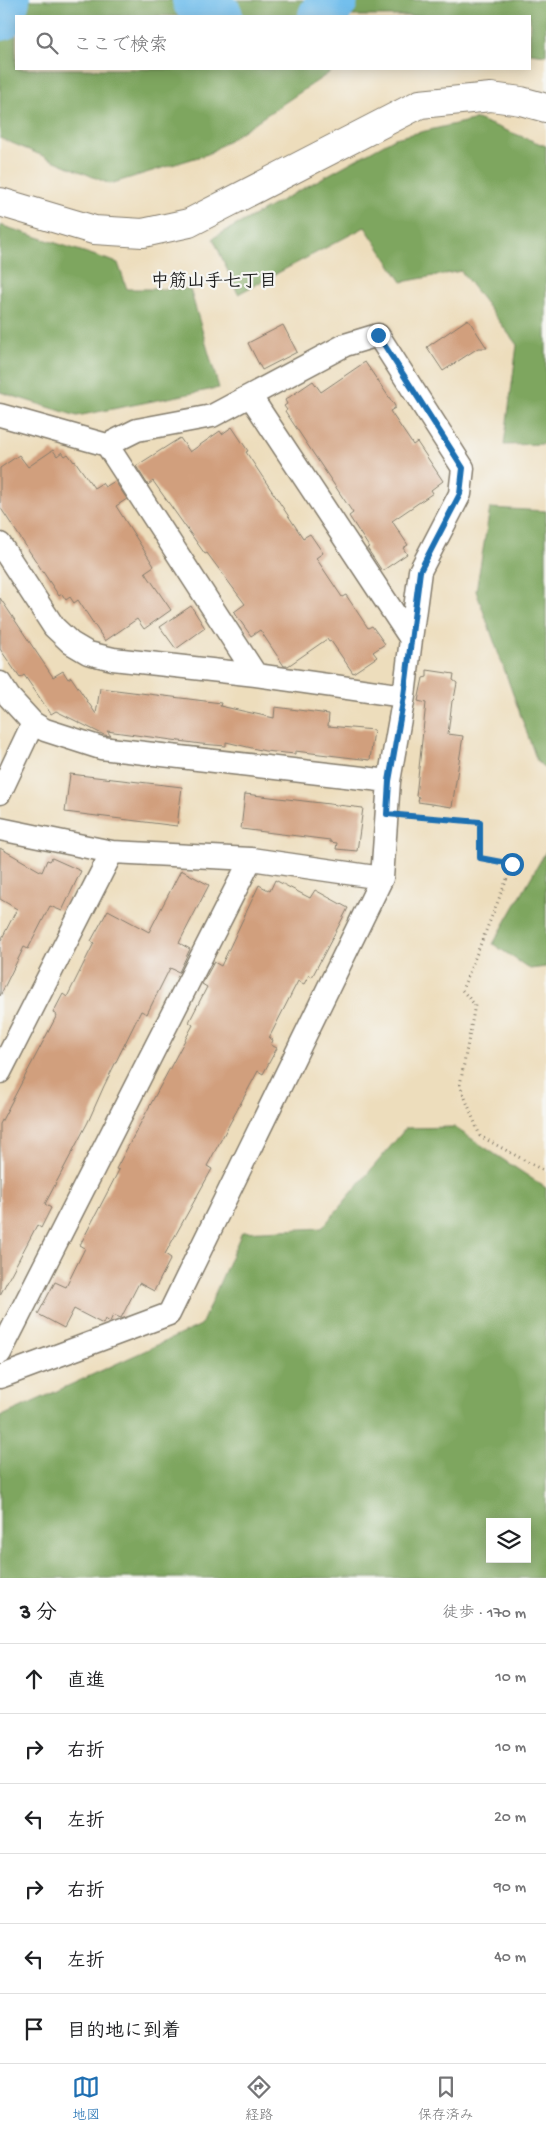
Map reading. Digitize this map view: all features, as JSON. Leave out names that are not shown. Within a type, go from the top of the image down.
[{"type":"street","points":[[0,202],[94,230],[143,232],[188,223],[420,104],[490,97],[521,101],[546,108]]},
{"type":"street","points":[[0,1377],[169,1314],[382,878],[389,781],[404,696],[420,571],[460,494],[463,468],[378,335],[344,345],[212,416],[137,430],[107,445]]},
{"type":"street","points":[[250,397],[410,639]]},
{"type":"street","points":[[0,414],[107,445],[256,675]]},
{"type":"street","points":[[0,544],[54,627],[71,643],[88,652],[114,659],[256,675],[404,696]]},
{"type":"street","points":[[0,683],[9,697],[33,723],[45,730],[100,748],[389,781]]},
{"type":"street","points":[[0,793],[33,723]]},
{"type":"street","points":[[0,829],[112,852],[251,859],[382,878]]},
{"type":"street","points":[[0,1072],[112,852]]},
{"type":"street","points":[[0,1353],[251,859]]},
{"type":"path","points":[[387,814],[480,822],[480,858],[512,864],[462,990],[476,1005],[460,1085],[480,1136],[546,1172]]},
{"type":"green space","points":[[0,0],[546,0],[546,55],[531,53],[531,15],[15,15],[15,70],[334,70],[208,154],[110,184],[0,138]]},
{"type":"green space","points":[[477,119],[546,146],[546,444],[504,445],[517,345],[461,271],[402,282],[365,227],[238,294],[213,238],[395,138]]},
{"type":"green space","points":[[0,225],[118,263],[127,289],[190,289],[219,388],[77,416],[0,392]]},
{"type":"green space","points":[[490,508],[546,511],[546,770],[537,761],[476,591]]},
{"type":"green space","points":[[546,851],[546,967],[530,969],[493,944]]},
{"type":"green space","points":[[454,1127],[546,1188],[546,1576],[543,1578],[0,1578],[0,1417],[201,1325],[242,1232],[322,1228],[406,1128]]},
{"type":"building","points":[[468,319],[487,348],[478,348],[443,371],[427,347]]},
{"type":"building","points":[[283,325],[297,352],[262,370],[248,343]]},
{"type":"building","points":[[365,362],[395,406],[390,411],[413,445],[417,442],[443,481],[431,490],[433,493],[392,521],[408,545],[403,548],[407,554],[382,571],[349,516],[353,513],[285,411],[287,410],[284,406],[287,404],[285,400],[313,381],[321,392]]},
{"type":"building","points":[[232,427],[248,451],[246,452],[303,538],[310,534],[323,553],[316,558],[342,597],[346,595],[368,628],[372,626],[385,644],[373,652],[377,657],[353,673],[331,641],[329,642],[327,639],[288,666],[284,666],[260,630],[251,636],[234,612],[245,604],[207,553],[205,554],[153,481],[148,485],[136,466],[180,438],[190,452],[220,431],[222,434]]},
{"type":"building","points":[[53,450],[57,456],[62,452],[65,456],[68,454],[94,488],[102,483],[105,487],[115,481],[127,499],[116,506],[154,566],[145,572],[171,610],[144,629],[137,619],[105,641],[78,600],[74,603],[70,597],[66,600],[62,594],[59,596],[0,507],[0,468],[19,455],[28,467]]},
{"type":"building","points":[[0,598],[53,677],[63,671],[68,679],[71,677],[96,714],[100,688],[221,703],[220,706],[274,718],[275,707],[329,714],[328,726],[374,730],[370,760],[295,751],[295,754],[265,751],[226,742],[226,746],[201,744],[107,731],[111,736],[104,735],[56,711],[51,714],[24,675],[20,678],[0,649]]},
{"type":"building","points":[[191,606],[205,628],[176,649],[160,627]]},
{"type":"building","points":[[427,670],[454,674],[453,680],[457,683],[452,701],[448,734],[463,736],[452,807],[418,802],[419,797],[416,796],[426,703],[418,701],[423,678],[427,677]]},
{"type":"building","points":[[70,774],[182,787],[177,826],[65,812]]},
{"type":"building","points":[[245,794],[363,808],[357,851],[336,849],[337,843],[330,842],[330,840],[241,829]]},
{"type":"building","points":[[0,848],[42,872],[47,860],[50,861],[52,858],[81,871],[62,911],[50,906],[28,949],[24,947],[0,996],[0,942],[17,909],[0,899]]},
{"type":"building","points":[[181,870],[209,885],[179,943],[190,949],[179,972],[170,968],[147,1014],[141,1011],[88,1122],[45,1204],[51,1208],[41,1228],[37,1225],[0,1295],[0,1124],[57,1015],[53,1013],[63,994],[67,997],[94,943],[91,941],[108,910],[149,932]]},
{"type":"building","points":[[275,880],[310,898],[315,890],[348,908],[312,977],[309,975],[304,984],[298,981],[269,1038],[273,1040],[271,1045],[277,1048],[263,1074],[258,1071],[207,1166],[212,1169],[165,1254],[171,1258],[154,1291],[139,1283],[121,1318],[113,1315],[110,1322],[105,1319],[103,1324],[74,1309],[64,1328],[38,1314],[55,1282],[66,1287],[85,1248],[80,1245],[119,1170],[116,1169],[193,1025],[189,1022],[207,987],[202,984],[214,962],[221,966],[259,885],[270,891]]},
{"type":"waterway","points":[[0,17],[6,0]]},
{"type":"waterway","points":[[196,0],[218,15]]},
{"type":"waterway","points":[[323,15],[334,0]]},
{"type":"district","name":"中筋山手七丁目","points":[[214,280]]},
{"type":"route","points":[[378,335],[463,468],[460,494],[420,571],[404,696],[389,781],[387,814],[480,822],[480,858],[512,864]]}]
